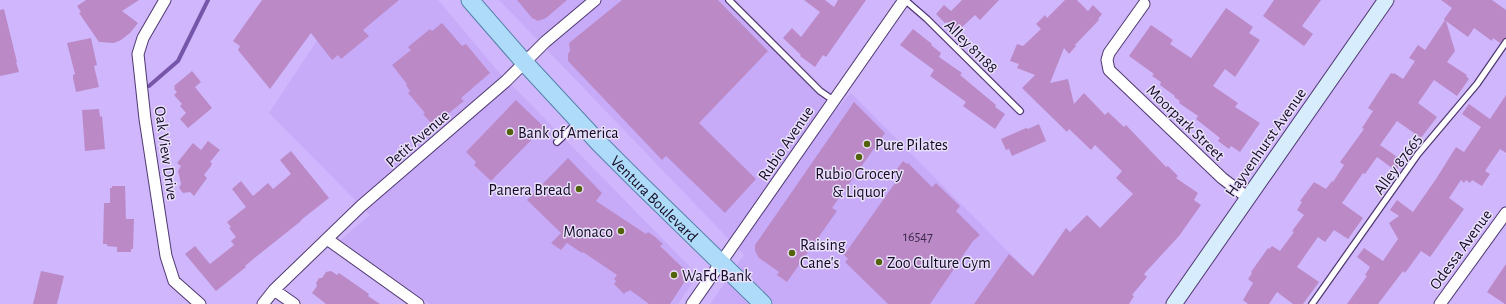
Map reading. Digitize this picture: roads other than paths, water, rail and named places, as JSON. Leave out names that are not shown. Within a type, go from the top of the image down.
[{"type":"main road","name":"Ventura Boulevard","points":[[470,0],[524,62],[579,121],[640,184],[763,304]]},
{"type":"main road","name":"Hayvenhurst Avenue","points":[[1174,304],[1386,0]]},
{"type":"street","name":"Oak View Drive","points":[[165,0],[143,38],[138,54],[145,119],[166,256],[174,281],[200,304]]},
{"type":"street","name":"Petit Avenue","points":[[263,304],[274,290],[361,206],[506,81],[545,42],[595,0]]},
{"type":"street","name":"Rubio Avenue","points":[[692,304],[904,0]]},
{"type":"street","name":"Moorpark Street","points":[[1144,4],[1109,53],[1107,66],[1113,75],[1222,178],[1248,198]]},
{"type":"street","name":"Odessa Avenue","points":[[1440,304],[1506,213]]},
{"type":"street","points":[[327,239],[418,304]]},
{"type":"street","points":[[274,290],[294,304]]},
{"type":"lane","points":[[729,0],[820,91],[833,100]]},
{"type":"lane","name":"Alley 81188","points":[[904,0],[927,19],[1020,111]]},
{"type":"lane","name":"Alley 87665","points":[[1312,304],[1418,154],[1477,84],[1506,42]]},
{"type":"lane","points":[[557,142],[579,121]]},
{"type":"waterway","points":[[149,86],[178,61],[208,0]]},
{"type":"place","name":"Bank of America","points":[[510,132]]},
{"type":"place","name":"Pure Pilates","points":[[867,144]]},
{"type":"place","name":"Rubio Grocery & Liquor","points":[[859,157]]},
{"type":"place","name":"Panera Bread","points":[[579,189]]},
{"type":"place","name":"Monaco","points":[[621,231]]},
{"type":"place","name":"Raising Cane's","points":[[792,253]]},
{"type":"place","name":"Zoo Culture Gym","points":[[879,262]]},
{"type":"place","name":"WaFd Bank","points":[[674,275]]}]
